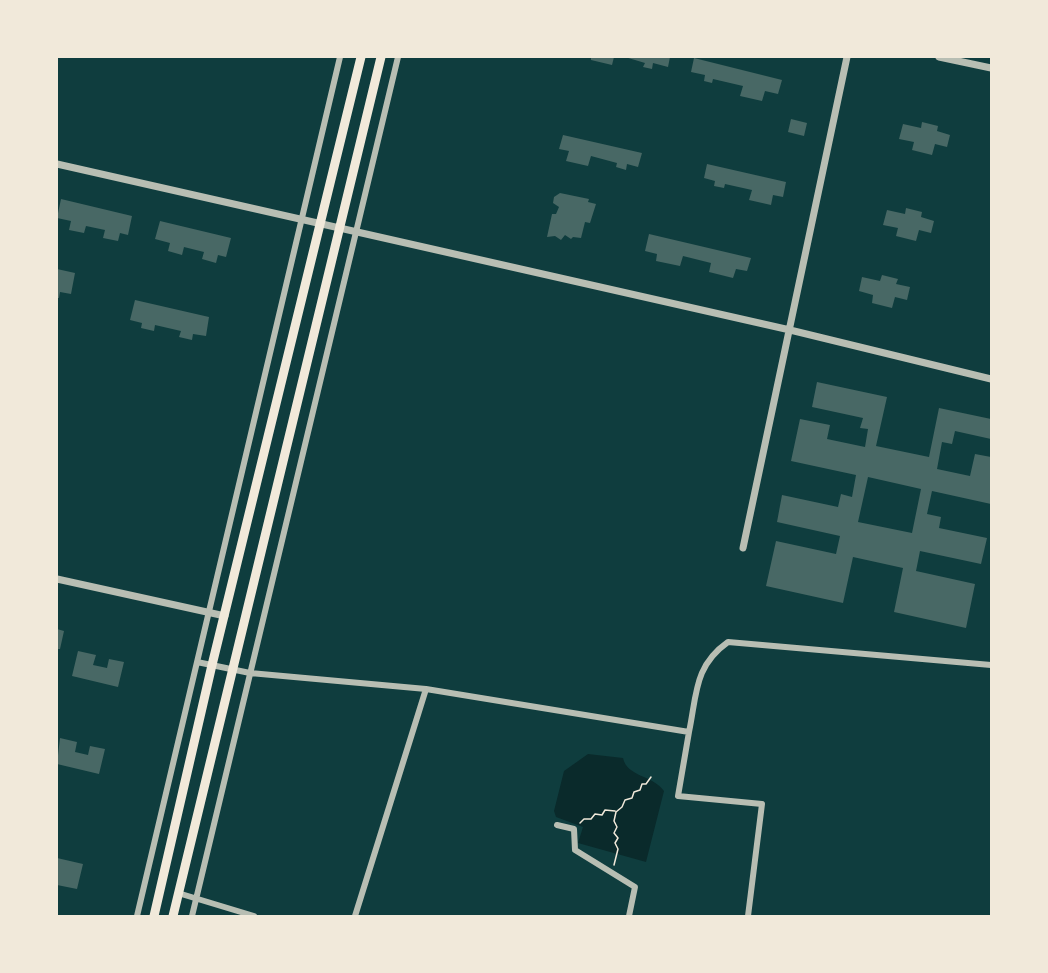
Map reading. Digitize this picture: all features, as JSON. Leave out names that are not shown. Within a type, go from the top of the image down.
[{"type":"main road","points":[[154,916],[212,665],[322,224],[361,57]]},
{"type":"main road","points":[[173,916],[381,57]]},
{"type":"street","points":[[137,916],[340,57]]},
{"type":"street","points":[[192,916],[398,57]]},
{"type":"street","points":[[743,548],[847,57]]},
{"type":"street","points":[[939,57],[991,68]]},
{"type":"street","points":[[57,164],[790,330],[991,380]]},
{"type":"street","points":[[57,579],[225,616]]},
{"type":"street","points":[[748,916],[762,804],[678,796],[700,675],[711,654],[728,642],[991,665]]},
{"type":"street","points":[[197,662],[250,673],[426,689],[689,732]]},
{"type":"street","points":[[355,916],[426,689]]},
{"type":"street","points":[[557,825],[574,829],[575,850],[635,887],[629,916]]},
{"type":"street","points":[[178,893],[254,916]]},
{"type":"path","points":[[612,873],[618,849],[615,843],[618,838],[614,832],[617,827],[614,821],[616,812],[651,777]]},
{"type":"path","points":[[574,829],[584,819],[591,819],[595,814],[602,815],[605,810],[616,812]]},
{"type":"water","points":[[588,754],[623,758],[630,769],[654,782],[664,791],[646,862],[578,843],[583,827],[556,817],[554,811],[564,771]]},
{"type":"building","points":[[591,57],[614,57],[612,65],[591,60]]},
{"type":"building","points":[[625,57],[670,57],[668,67],[653,63],[652,69],[643,67],[645,63]]},
{"type":"building","points":[[694,58],[782,80],[778,94],[765,91],[762,101],[740,96],[743,86],[713,79],[712,83],[704,81],[705,75],[691,72]]},
{"type":"building","points":[[791,119],[807,123],[804,136],[788,132]]},
{"type":"building","points":[[922,122],[938,126],[937,131],[950,135],[947,147],[935,144],[932,155],[912,150],[914,142],[899,139],[903,124],[921,128]]},
{"type":"building","points":[[563,135],[642,153],[638,167],[627,164],[626,170],[616,167],[617,163],[591,156],[588,166],[566,161],[569,151],[559,149]]},
{"type":"building","points":[[707,164],[786,182],[783,197],[773,195],[771,205],[749,200],[752,190],[725,184],[724,188],[714,186],[715,181],[704,178]]},
{"type":"building","points":[[560,193],[589,199],[588,202],[596,204],[590,223],[585,222],[581,238],[571,239],[565,235],[561,240],[555,236],[547,237],[552,214],[556,214],[559,207],[553,203],[554,197]]},
{"type":"building","points":[[61,199],[132,216],[128,235],[120,233],[118,241],[103,238],[105,230],[86,226],[84,233],[69,230],[71,221],[57,218]]},
{"type":"building","points":[[906,208],[922,212],[921,217],[934,221],[931,233],[919,230],[916,241],[896,236],[898,228],[883,225],[887,210],[905,214]]},
{"type":"building","points":[[160,221],[231,238],[226,257],[218,255],[216,263],[202,259],[204,252],[184,247],[182,255],[168,251],[170,243],[155,239]]},
{"type":"building","points":[[649,234],[751,258],[747,271],[736,269],[733,278],[709,272],[711,263],[683,256],[680,266],[656,261],[657,254],[645,251]]},
{"type":"building","points":[[57,269],[75,273],[71,294],[60,292],[59,298],[57,298]]},
{"type":"building","points":[[882,275],[898,279],[896,284],[910,287],[907,300],[895,297],[892,308],[872,303],[873,295],[859,291],[862,277],[880,281]]},
{"type":"building","points":[[135,300],[209,317],[206,336],[193,334],[192,340],[179,337],[181,331],[155,325],[154,331],[141,328],[142,323],[130,320]]},
{"type":"building","points":[[817,382],[887,397],[876,446],[929,457],[939,408],[991,419],[991,439],[955,431],[952,444],[942,442],[937,469],[970,476],[975,454],[991,457],[991,504],[932,491],[927,514],[941,517],[939,528],[987,538],[981,564],[920,551],[916,571],[975,584],[966,628],[894,612],[903,568],[853,557],[843,603],[766,586],[776,541],[836,554],[840,536],[777,522],[782,495],[838,507],[841,494],[852,497],[856,475],[791,461],[800,419],[830,425],[827,439],[865,447],[868,429],[860,428],[863,418],[812,407]],"holes":[[[868,477],[921,489],[912,533],[858,522]]]},
{"type":"building","points":[[57,629],[64,631],[60,649],[57,649]]},
{"type":"building","points":[[78,651],[96,655],[93,665],[107,668],[109,659],[124,662],[118,687],[72,676]]},
{"type":"building","points":[[60,738],[77,742],[75,752],[88,755],[90,746],[105,749],[99,774],[57,764]]},
{"type":"building","points":[[57,858],[83,864],[77,889],[57,885]]}]
